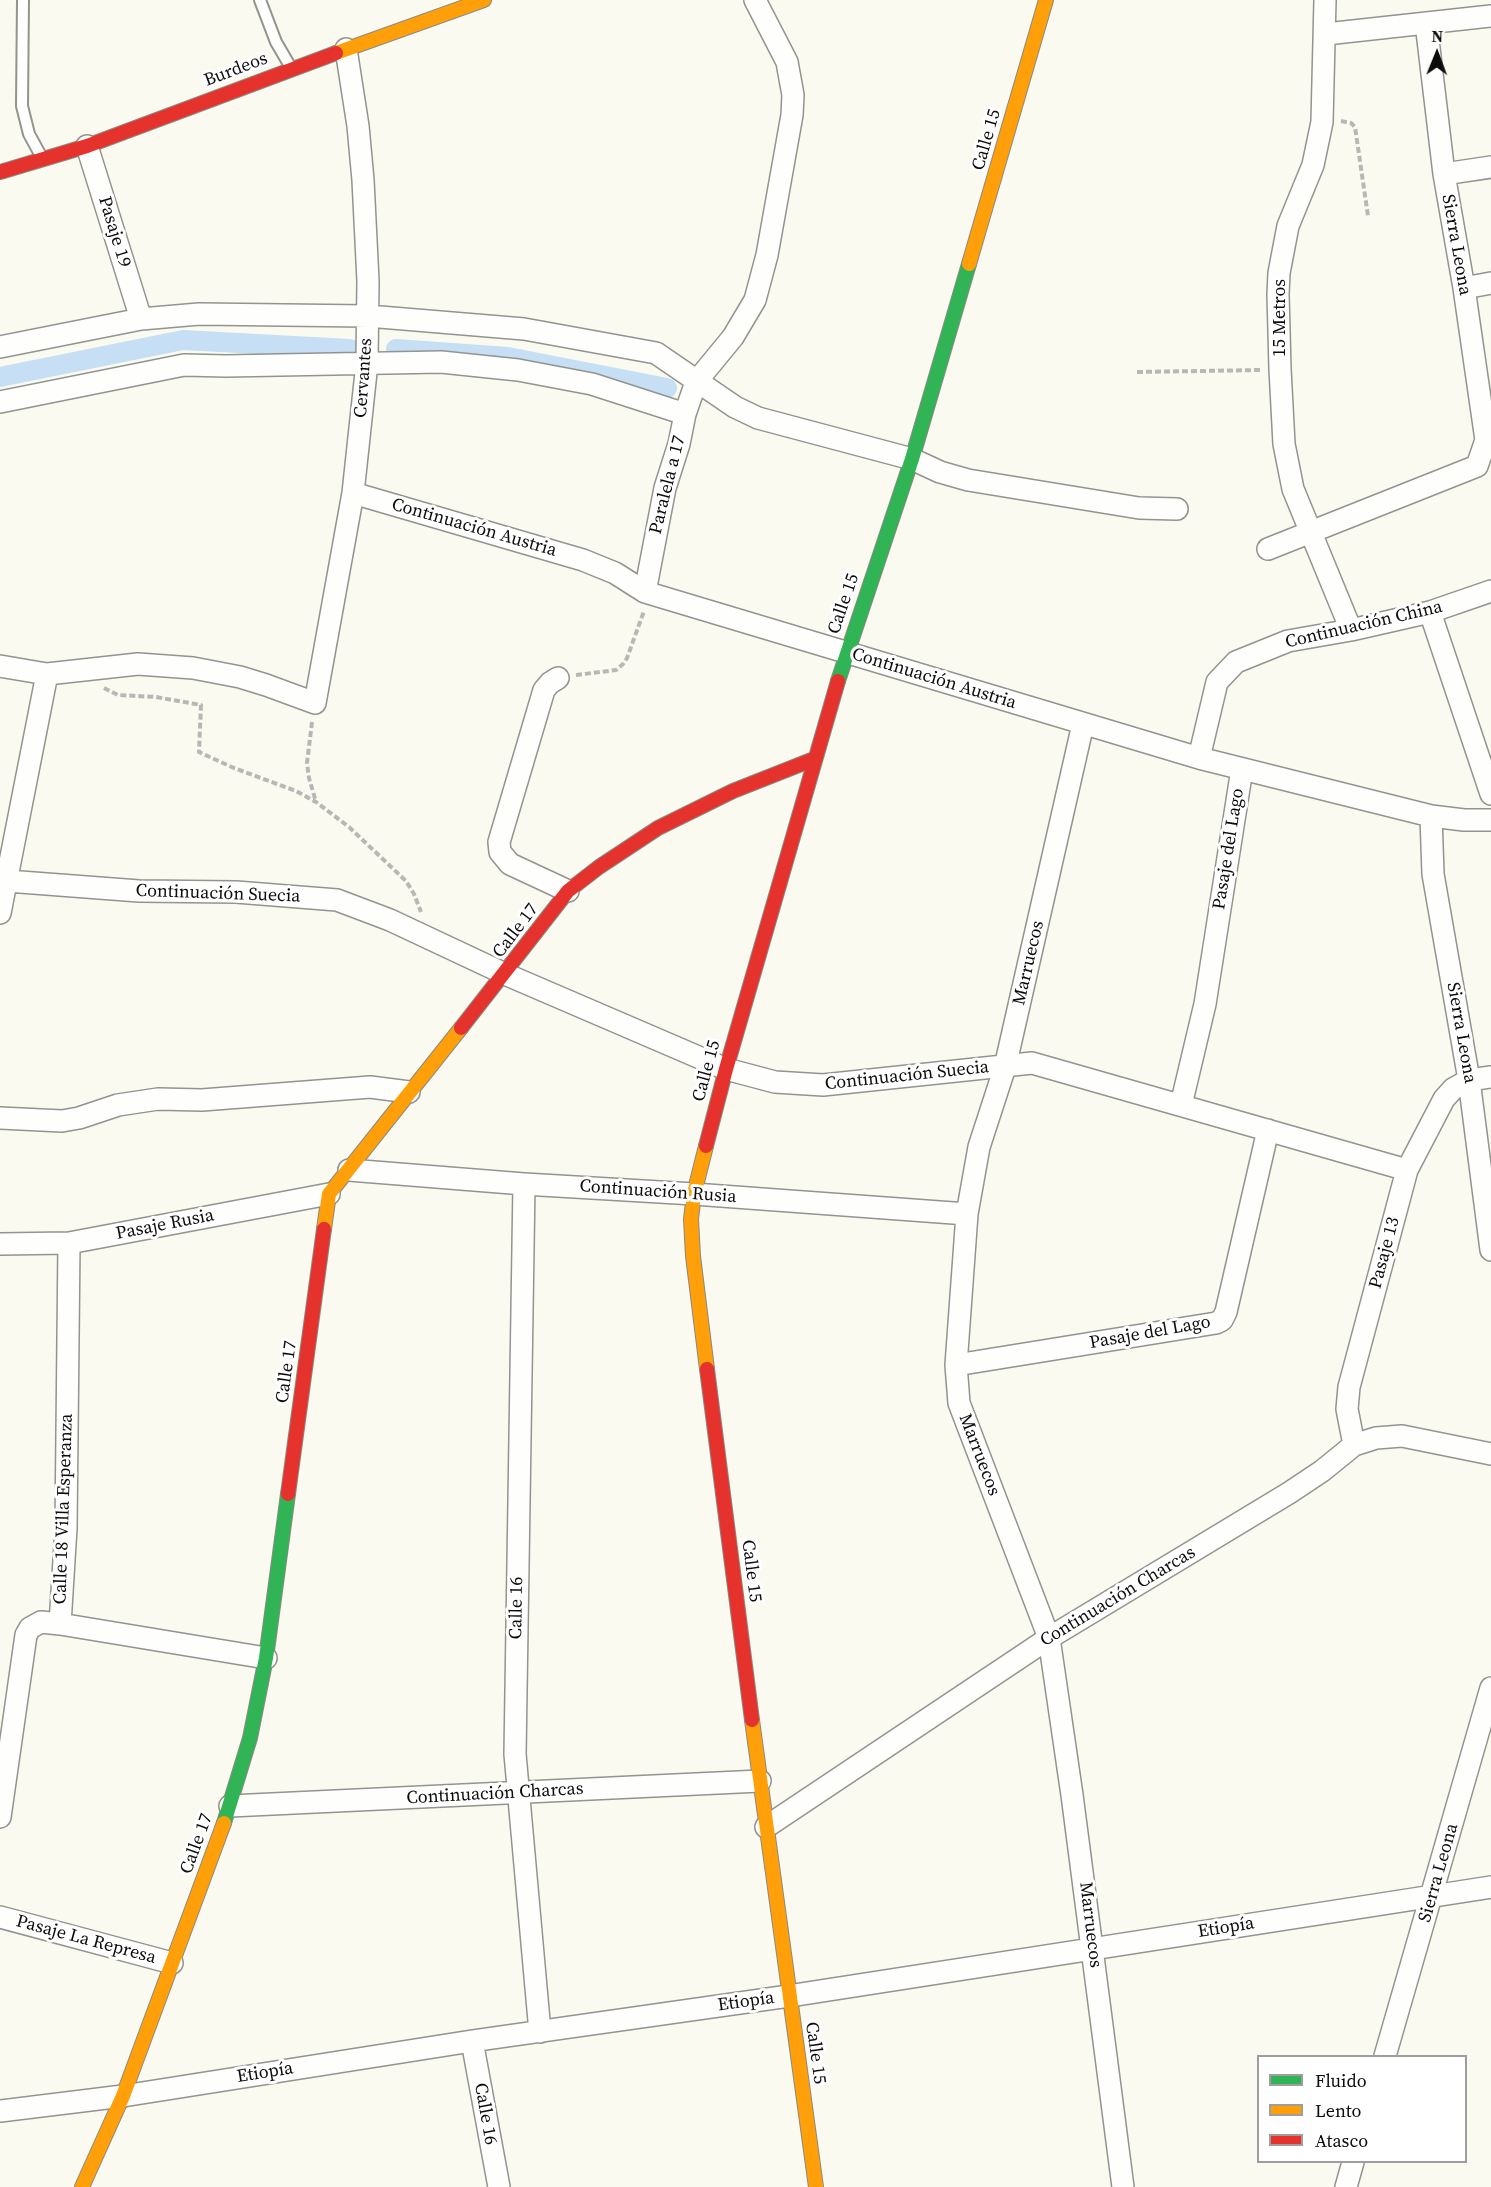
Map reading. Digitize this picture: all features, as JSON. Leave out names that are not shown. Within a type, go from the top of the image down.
[{"type":"street","name":"Burdeos","points":[[0,172],[87,146],[346,49],[426,10],[484,0]]},
{"type":"street","name":"Paralela a 17","points":[[645,592],[665,488],[696,382],[733,337],[755,300],[767,255],[792,115],[793,86],[788,62],[755,0]]},
{"type":"street","name":"Calle 15","points":[[816,2187],[760,1781],[693,1256],[691,1219],[694,1194],[726,1069],[814,759],[846,653],[912,459],[1046,0]]},
{"type":"street","name":"15 Metros","points":[[1325,0],[1326,34],[1322,122],[1313,165],[1288,225],[1282,249],[1278,294],[1280,369],[1287,467],[1310,534],[1351,630]]},
{"type":"street","points":[[1326,34],[1491,16]]},
{"type":"street","name":"Sierra Leona","points":[[1426,23],[1444,174],[1488,438],[1484,467]]},
{"type":"street","name":"Cervantes","points":[[315,703],[352,493],[368,363],[363,180],[358,126],[346,49]]},
{"type":"street","name":"Pasaje 19","points":[[87,146],[141,319]]},
{"type":"street","points":[[1444,174],[1491,167]]},
{"type":"street","points":[[1464,288],[1491,284]]},
{"type":"street","points":[[0,347],[141,319],[199,314],[368,316],[524,329],[656,353],[696,382],[758,418],[912,459],[940,472],[968,480],[1139,508],[1177,509]]},
{"type":"street","points":[[0,402],[184,365],[441,362],[518,370],[592,384],[685,414]]},
{"type":"street","points":[[1268,549],[1484,467]]},
{"type":"street","name":"Continuación Austria","points":[[352,493],[583,560],[615,573],[645,592],[1198,758],[1431,816],[1491,820]]},
{"type":"street","name":"Continuación China","points":[[1198,758],[1217,682],[1236,662],[1288,642],[1430,612],[1491,591]]},
{"type":"street","points":[[1430,612],[1491,794]]},
{"type":"street","points":[[0,666],[47,674],[138,664],[193,668],[258,682],[315,703]]},
{"type":"street","points":[[0,913],[47,674]]},
{"type":"street","points":[[558,678],[544,690],[499,842],[500,852],[510,864],[568,891]]},
{"type":"street","name":"Marruecos","points":[[1083,724],[1005,1067],[979,1147],[967,1214],[956,1365],[959,1403],[1049,1638],[1093,1948],[1123,2187]]},
{"type":"street","name":"Calle 17","points":[[82,2187],[123,2096],[230,1806],[250,1738],[266,1658],[330,1194],[409,1092],[506,974],[568,891],[599,867],[658,828],[733,791],[814,759]]},
{"type":"street","name":"Pasaje del Lago","points":[[1181,1105],[1205,1004],[1242,769]]},
{"type":"street","name":"Sierra Leona","points":[[1431,816],[1433,874],[1469,1080],[1491,1250]]},
{"type":"street","name":"Continuación Suecia","points":[[7,882],[139,891],[236,892],[337,900],[422,934],[506,974],[726,1069],[776,1082],[823,1086],[1032,1063],[1407,1170]]},
{"type":"street","points":[[1469,1080],[1491,1077]]},
{"type":"street","name":"Pasaje 13","points":[[1354,1445],[1347,1409],[1349,1387],[1407,1170],[1444,1099],[1454,1089],[1469,1080]]},
{"type":"street","points":[[0,1118],[62,1121],[118,1105],[158,1099],[202,1100],[370,1088],[409,1092]]},
{"type":"street","name":"Pasaje del Lago","points":[[956,1365],[1216,1323],[1222,1320],[1226,1312],[1268,1130]]},
{"type":"street","name":"Continuación Rusia","points":[[349,1170],[967,1214]]},
{"type":"street","name":"Calle 16","points":[[524,1184],[514,1754],[540,2032]]},
{"type":"street","name":"Pasaje Rusia","points":[[0,1244],[69,1243],[330,1194]]},
{"type":"street","name":"Calle 18 Villa Esperanza","points":[[0,1817],[27,1635],[30,1628],[41,1622],[60,1624],[66,1517],[69,1243]]},
{"type":"street","name":"Continuación Charcas","points":[[766,1827],[1049,1638],[1289,1493],[1322,1471],[1354,1445],[1376,1437],[1402,1436],[1491,1454]]},
{"type":"street","points":[[60,1624],[266,1658]]},
{"type":"street","name":"Sierra Leona","points":[[1384,2055],[1491,1688]]},
{"type":"street","name":"Continuación Charcas","points":[[230,1806],[760,1781]]},
{"type":"street","name":"Etiopía","points":[[0,2111],[123,2096],[472,2041],[789,1996],[1491,1887]]},
{"type":"street","name":"Pasaje La Represa","points":[[0,1917],[172,1963]]},
{"type":"street","name":"Calle 16","points":[[472,2041],[499,2187]]},
{"type":"street","points":[[1346,2187],[1353,2163]]},
{"type":"lane","points":[[23,0],[22,106],[29,134],[43,159]]},
{"type":"lane","points":[[260,0],[276,42],[291,69]]},
{"type":"path","points":[[1322,122],[1346,121],[1355,127],[1368,216]]},
{"type":"path","points":[[1137,372],[1280,369]]},
{"type":"path","points":[[558,678],[600,674],[616,670],[623,664],[644,611],[645,592]]},
{"type":"path","points":[[79,670],[98,686],[118,695],[156,697],[201,705],[199,752],[234,768],[289,788],[316,802],[349,827],[406,881],[419,908],[422,918],[422,934]]},
{"type":"path","points":[[315,703],[307,763],[316,802]]},
{"type":"waterway","points":[[0,377],[183,340],[350,349]]},
{"type":"waterway","points":[[396,349],[508,357],[667,388]]},
{"type":"traffic: fast","points":[[838,681],[912,459],[969,264]]},
{"type":"traffic: fast","points":[[224,1823],[250,1738],[266,1658],[288,1494]]},
{"type":"traffic: slow","points":[[336,53],[484,0]]},
{"type":"traffic: slow","points":[[969,264],[1046,0]]},
{"type":"traffic: slow","points":[[324,1229],[329,1194],[461,1028]]},
{"type":"traffic: slow","points":[[706,1146],[694,1194],[691,1219],[693,1256],[707,1369]]},
{"type":"traffic: slow","points":[[752,1720],[816,2187]]},
{"type":"traffic: slow","points":[[82,2187],[123,2096],[224,1823]]},
{"type":"traffic: jam","points":[[0,172],[87,146],[336,53]]},
{"type":"traffic: jam","points":[[706,1146],[838,681]]},
{"type":"traffic: jam","points":[[461,1028],[568,891],[599,867],[658,828],[733,791],[814,759]]},
{"type":"traffic: jam","points":[[288,1494],[324,1229]]},
{"type":"traffic: jam","points":[[707,1369],[752,1720]]}]
